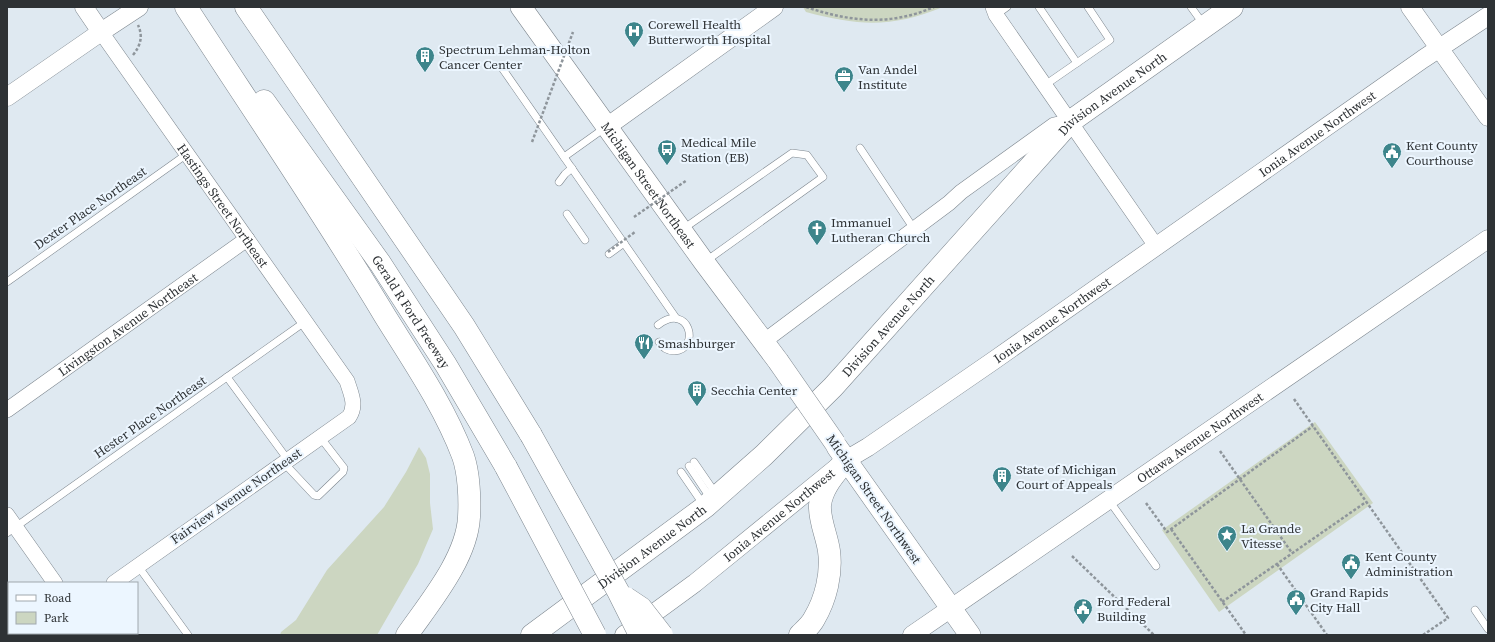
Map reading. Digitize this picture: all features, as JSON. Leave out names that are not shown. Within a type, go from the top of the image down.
[{"type":"main road","points":[[186,7],[368,286],[440,406],[463,457],[468,487],[469,519],[464,540],[455,563],[407,635]]},
{"type":"main road","name":"Gerald R Ford Freeway","points":[[197,7],[380,263],[446,366],[506,467],[595,635]]},
{"type":"main road","points":[[246,7],[464,326],[530,435],[619,593],[640,635]]},
{"type":"main road","name":"Michigan Street Northeast","points":[[521,7],[608,126],[704,262],[778,362]]},
{"type":"main road","name":"Division Avenue North","points":[[532,635],[712,502],[764,455],[833,387],[1071,122],[1232,7]]},
{"type":"main road","name":"Michigan Street Northwest","points":[[778,362],[970,635]]},
{"type":"main road","points":[[800,635],[814,619],[823,599],[829,580],[829,550],[820,506],[840,452]]},
{"type":"main road","points":[[619,593],[641,608],[662,635]]},
{"type":"street","name":"Hastings Street Northeast","points":[[84,7],[306,321],[347,382],[353,406]]},
{"type":"street","points":[[608,126],[774,7]]},
{"type":"street","points":[[1410,7],[1488,117]]},
{"type":"street","points":[[999,10],[1045,85],[1156,246]]},
{"type":"street","points":[[7,97],[101,32],[138,14]]},
{"type":"street","name":"Ionia Avenue Northwest","points":[[624,635],[695,583],[785,511],[826,476],[840,452],[868,447],[1439,48],[1488,16]]},
{"type":"street","points":[[763,342],[949,203],[961,192],[1054,125],[1071,122]]},
{"type":"street","name":"Livingston Avenue Northeast","points":[[7,410],[247,239]]},
{"type":"street","name":"Ottawa Avenue Northwest","points":[[912,635],[950,607],[1488,239]]},
{"type":"street","name":"Fairview Avenue Northeast","points":[[115,582],[349,417],[353,406]]},
{"type":"street","points":[[10,525],[54,582]]},
{"type":"lane","points":[[1039,7],[1077,63]]},
{"type":"lane","points":[[1045,85],[1110,40],[1088,7]]},
{"type":"lane","points":[[1191,7],[1205,26]]},
{"type":"lane","points":[[502,68],[676,318]]},
{"type":"lane","points":[[564,157],[608,126]]},
{"type":"lane","points":[[860,148],[914,229]]},
{"type":"lane","points":[[681,230],[792,153],[807,155],[823,177],[704,262]]},
{"type":"lane","name":"Dexter Place Northeast","points":[[7,282],[187,154]]},
{"type":"lane","points":[[559,182],[572,168]]},
{"type":"lane","points":[[567,214],[584,240]]},
{"type":"lane","points":[[608,253],[624,243]]},
{"type":"lane","points":[[658,325],[669,318],[676,318],[684,322],[690,331],[688,342],[685,346],[675,351],[665,349],[659,342]]},
{"type":"lane","name":"Hester Place Northeast","points":[[10,525],[227,377],[306,321]]},
{"type":"lane","points":[[227,377],[286,462],[314,495],[318,496],[343,472],[344,468],[320,437]]},
{"type":"lane","points":[[691,464],[712,502]]},
{"type":"lane","points":[[681,472],[712,502]]},
{"type":"lane","points":[[1108,499],[1156,566]]},
{"type":"lane","points":[[138,565],[188,635]]},
{"type":"lane","points":[[1475,610],[1488,629]]},
{"type":"path","points":[[806,7],[844,18],[884,20],[905,16],[934,7]]},
{"type":"path","points":[[132,55],[141,42],[138,14]]},
{"type":"path","points":[[532,142],[573,32]]},
{"type":"path","points":[[634,217],[688,180]]},
{"type":"path","points":[[608,253],[635,232]]},
{"type":"path","points":[[1294,399],[1448,618],[1423,635]]},
{"type":"path","points":[[1146,503],[1167,532],[1313,426]]},
{"type":"path","points":[[1220,451],[1292,553]]},
{"type":"path","points":[[1222,602],[1366,502]]},
{"type":"path","points":[[1171,528],[1246,635]]},
{"type":"path","points":[[1072,556],[1154,635]]},
{"type":"path","points":[[1277,564],[1327,635]]},
{"type":"green space","points":[[803,7],[943,7],[908,19],[875,23],[825,17],[806,12]]},
{"type":"green space","points":[[1315,422],[1373,503],[1219,612],[1162,530]]},
{"type":"green space","points":[[419,447],[426,458],[430,474],[430,503],[433,529],[418,564],[377,635],[280,635],[281,632],[296,620],[327,570],[384,507],[406,472]]},
{"type":"place","name":"Corewell Health Butterworth Hospital","points":[[634,48]]},
{"type":"place","name":"Spectrum Lehman-Holton Cancer Center","points":[[425,73]]},
{"type":"place","name":"Van Andel Institute","points":[[844,93]]},
{"type":"place","name":"Medical Mile Station (EB)","points":[[667,166]]},
{"type":"place","name":"Kent County Courthouse","points":[[1392,169]]},
{"type":"place","name":"Immanuel Lutheran Church","points":[[817,246]]},
{"type":"place","name":"Smashburger","points":[[644,360]]},
{"type":"place","name":"Secchia Center","points":[[697,407]]},
{"type":"place","name":"State of Michigan Court of Appeals","points":[[1002,493]]},
{"type":"place","name":"La Grande Vitesse","points":[[1227,552]]},
{"type":"place","name":"Kent County Administration","points":[[1351,580]]},
{"type":"place","name":"Grand Rapids City Hall","points":[[1296,616]]},
{"type":"place","name":"Ford Federal Building","points":[[1083,625]]}]
